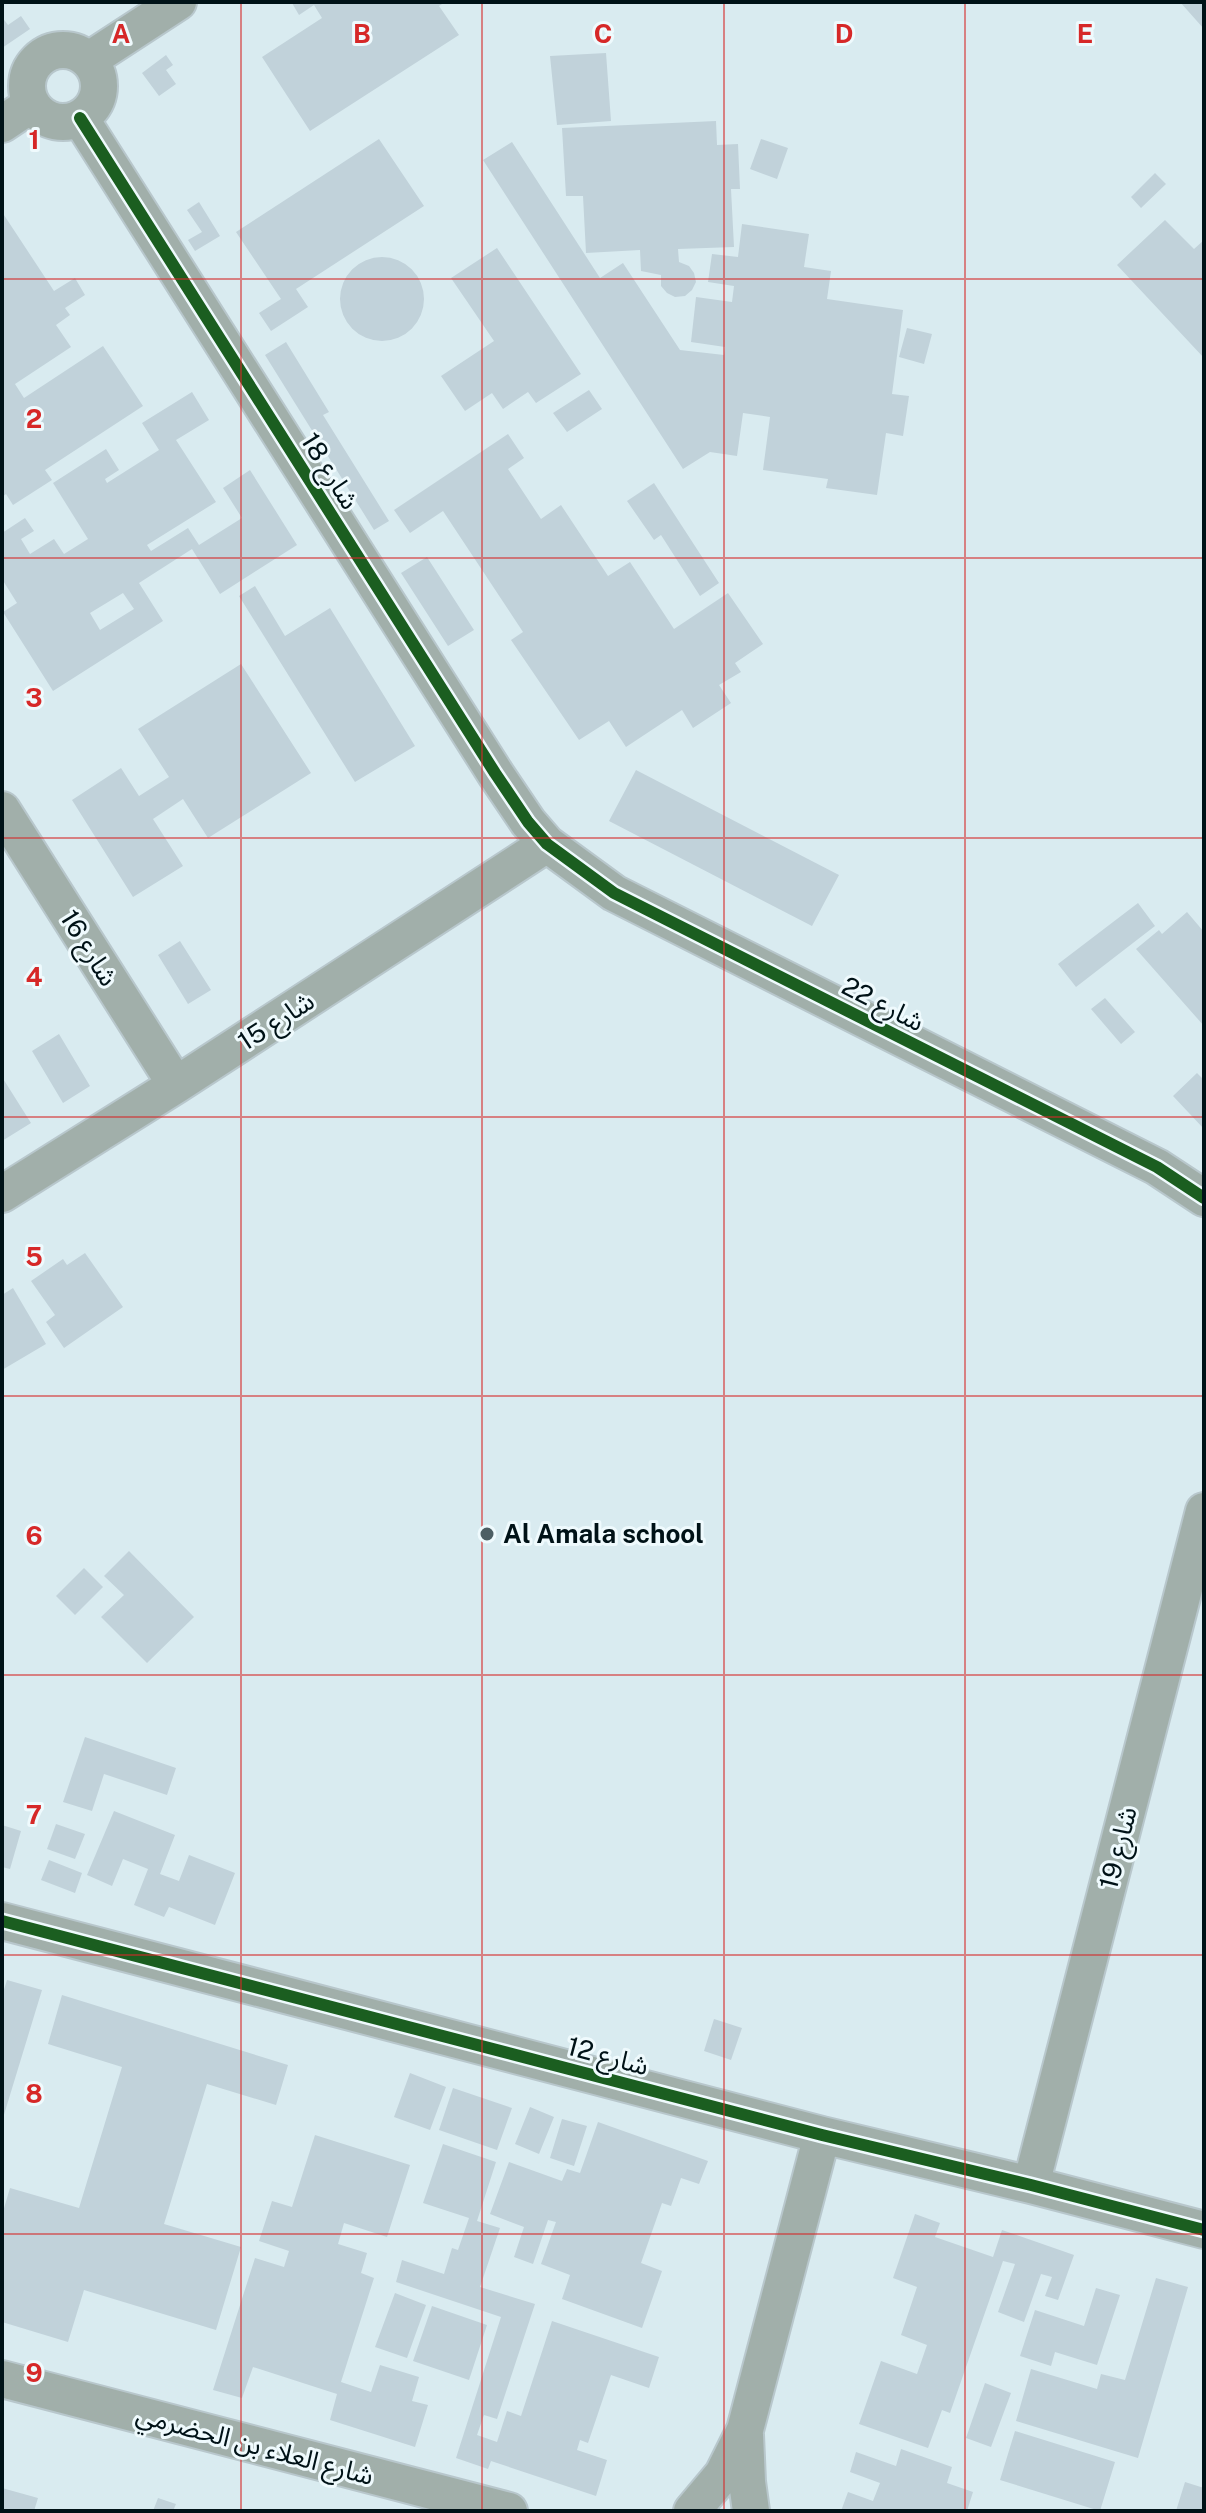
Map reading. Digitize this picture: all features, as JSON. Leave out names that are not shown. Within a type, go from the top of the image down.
[{"type":"street","points":[[89,60],[178,2]]},
{"type":"street","points":[[68,50],[89,60],[100,84],[98,98],[80,118],[67,122],[54,120],[32,104],[28,82],[36,61],[46,54],[68,50]]},
{"type":"street","points":[[2,124],[32,104]]},
{"type":"street","name":"شارع 18","points":[[80,118],[495,773],[547,844]]},
{"type":"street","name":"شارع 16","points":[[2,810],[176,1085]]},
{"type":"street","name":"شارع 15","points":[[2,1194],[547,844]]},
{"type":"street","name":"شارع 22","points":[[547,844],[614,893],[1157,1167],[1204,1198]]},
{"type":"street","name":"شارع 19","points":[[1031,2185],[1204,1511]]},
{"type":"street","name":"شارع 12","points":[[2,1921],[822,2135],[1204,2230]]},
{"type":"street","points":[[692,2511],[723,2474],[745,2430],[822,2135]]},
{"type":"street","name":"شارع العلاء بن الحضرمي","points":[[2,2379],[509,2511]]},
{"type":"street","points":[[745,2430],[751,2511]]},
{"type":"street","points":[[701,2511],[720,2511]]},
{"type":"building","points":[[294,2],[445,2],[439,6],[459,35],[310,131],[262,57],[322,18],[314,5],[299,15]]},
{"type":"building","points":[[1180,2],[1204,2],[1204,29]]},
{"type":"building","points":[[21,16],[30,29],[2,48],[2,17],[8,25]]},
{"type":"building","points":[[606,53],[611,121],[557,125],[550,56]]},
{"type":"building","points":[[166,55],[173,65],[166,70],[176,84],[159,96],[142,73]]},
{"type":"building","points":[[716,121],[717,145],[738,144],[740,189],[731,189],[734,247],[678,249],[679,262],[689,266],[694,273],[696,282],[692,290],[685,296],[675,297],[667,293],[661,286],[661,275],[641,271],[640,250],[586,253],[583,196],[566,196],[562,128]]},
{"type":"building","points":[[379,139],[424,206],[296,289],[308,307],[271,331],[259,313],[281,299],[236,232]]},
{"type":"building","points":[[761,139],[788,148],[777,179],[750,169]]},
{"type":"building","points":[[512,142],[600,278],[623,263],[680,350],[724,355],[725,347],[691,342],[696,297],[732,302],[734,286],[708,282],[712,254],[738,257],[742,224],[809,234],[804,267],[831,271],[827,299],[903,310],[892,394],[909,396],[903,436],[886,433],[877,495],[826,488],[828,479],[763,470],[770,417],[743,413],[737,456],[710,452],[683,469],[483,160]]},
{"type":"building","points":[[1155,173],[1166,184],[1141,208],[1131,197]]},
{"type":"building","points":[[199,202],[220,236],[195,251],[188,240],[202,232],[187,210]]},
{"type":"building","points":[[2,212],[54,291],[75,278],[85,295],[65,308],[70,315],[56,325],[71,347],[15,384],[24,398],[103,346],[143,406],[45,470],[52,480],[13,505],[6,494],[2,497]]},
{"type":"building","points":[[1165,220],[1194,249],[1204,240],[1204,358],[1117,265]]},
{"type":"building","points":[[497,248],[581,374],[536,403],[528,392],[503,409],[492,393],[465,411],[441,376],[494,341],[451,278]]},
{"type":"building","points":[[382,257],[405,264],[417,276],[424,299],[417,322],[405,334],[382,341],[359,334],[347,322],[340,299],[347,276],[359,264]]},
{"type":"building","points":[[907,328],[932,334],[924,364],[899,357]]},
{"type":"building","points":[[286,342],[329,412],[323,415],[389,521],[374,530],[265,355]]},
{"type":"building","points":[[589,390],[602,409],[567,432],[553,413]]},
{"type":"building","points":[[192,392],[209,420],[176,440],[216,502],[147,545],[151,551],[188,528],[199,545],[242,518],[223,488],[250,470],[297,545],[220,594],[192,549],[139,583],[163,621],[53,691],[3,612],[17,603],[2,579],[2,533],[25,518],[34,531],[21,539],[30,554],[54,539],[64,554],[88,539],[53,483],[106,449],[119,470],[105,479],[107,483],[159,450],[142,423]],"holes":[[[123,593],[134,609],[100,630],[90,613]]]},
{"type":"building","points":[[508,434],[524,458],[508,469],[541,519],[561,505],[608,576],[630,562],[674,629],[728,593],[763,644],[735,663],[741,672],[719,685],[731,703],[693,728],[682,710],[626,747],[609,721],[579,740],[511,640],[523,632],[443,511],[410,533],[394,510]]},
{"type":"building","points":[[654,483],[719,583],[700,596],[661,535],[654,540],[627,501]]},
{"type":"building","points":[[427,557],[474,630],[448,646],[401,573]]},
{"type":"building","points":[[255,586],[285,636],[330,608],[415,746],[355,782],[239,596]]},
{"type":"building","points":[[241,664],[311,773],[208,838],[183,799],[153,819],[183,866],[133,897],[72,800],[121,768],[139,796],[169,777],[138,729]]},
{"type":"building","points":[[636,770],[839,875],[812,926],[609,821]]},
{"type":"building","points":[[1138,903],[1155,926],[1076,987],[1058,964]]},
{"type":"building","points":[[1187,912],[1204,932],[1204,1026],[1136,949],[1159,930],[1162,934]]},
{"type":"building","points":[[180,941],[211,990],[188,1004],[158,955]]},
{"type":"building","points":[[1105,998],[1135,1032],[1121,1044],[1091,1009]]},
{"type":"building","points":[[59,1034],[90,1086],[63,1103],[32,1051]]},
{"type":"building","points":[[1197,1073],[1204,1080],[1204,1129],[1173,1096]]},
{"type":"building","points":[[2,1077],[31,1123],[2,1141]]},
{"type":"building","points":[[85,1253],[123,1307],[64,1348],[46,1322],[55,1315],[31,1281],[63,1259],[67,1265]]},
{"type":"building","points":[[13,1288],[46,1344],[2,1370],[2,1295]]},
{"type":"building","points":[[129,1551],[194,1617],[147,1663],[101,1617],[124,1595],[104,1576]]},
{"type":"building","points":[[84,1568],[103,1587],[75,1615],[56,1596]]},
{"type":"building","points":[[85,1737],[176,1768],[167,1795],[104,1774],[92,1811],[63,1802]]},
{"type":"building","points":[[114,1811],[175,1835],[160,1874],[179,1881],[189,1855],[235,1873],[215,1925],[169,1907],[164,1917],[134,1905],[148,1869],[123,1859],[112,1886],[87,1875]]},
{"type":"building","points":[[56,1824],[85,1834],[75,1859],[47,1849]]},
{"type":"building","points":[[2,1825],[21,1831],[10,1869],[2,1867]]},
{"type":"building","points":[[49,1860],[82,1873],[75,1893],[41,1880]]},
{"type":"building","points":[[7,1980],[42,1990],[3,2118],[2,1996]]},
{"type":"building","points":[[62,1995],[288,2065],[276,2105],[207,2084],[164,2224],[241,2247],[216,2330],[84,2290],[68,2342],[2,2322],[2,2215],[10,2188],[79,2208],[122,2067],[48,2044]]},
{"type":"building","points":[[714,2019],[742,2028],[731,2060],[704,2051]]},
{"type":"building","points":[[410,2073],[446,2087],[430,2130],[394,2117]]},
{"type":"building","points":[[453,2088],[512,2108],[497,2150],[439,2130]]},
{"type":"building","points":[[530,2107],[554,2117],[539,2154],[515,2144]]},
{"type":"building","points":[[562,2119],[587,2126],[574,2166],[550,2158]]},
{"type":"building","points":[[598,2122],[708,2161],[699,2184],[681,2178],[671,2206],[662,2203],[641,2263],[662,2271],[642,2328],[562,2299],[570,2275],[541,2264],[556,2222],[548,2220],[533,2264],[514,2257],[524,2227],[490,2214],[509,2162],[562,2181],[567,2169],[580,2173]]},
{"type":"building","points":[[315,2135],[410,2165],[387,2237],[344,2223],[338,2244],[367,2253],[361,2273],[374,2278],[341,2382],[371,2392],[380,2365],[419,2377],[412,2401],[428,2405],[415,2447],[330,2420],[337,2394],[253,2367],[242,2398],[213,2390],[255,2258],[284,2267],[289,2251],[259,2241],[272,2201],[292,2207]]},
{"type":"building","points":[[443,2144],[496,2162],[477,2221],[500,2228],[480,2287],[535,2304],[497,2419],[484,2415],[477,2435],[497,2442],[507,2411],[521,2416],[552,2321],[659,2357],[649,2388],[611,2375],[588,2443],[580,2440],[577,2450],[607,2460],[596,2496],[491,2461],[488,2469],[456,2458],[501,2317],[396,2282],[402,2260],[444,2274],[452,2248],[458,2250],[469,2218],[423,2203]]},
{"type":"building","points":[[915,2214],[940,2223],[935,2237],[993,2257],[1002,2230],[1074,2255],[1058,2300],[1045,2296],[1052,2277],[1041,2274],[1024,2322],[998,2312],[1015,2264],[1003,2261],[950,2413],[942,2410],[928,2448],[859,2424],[881,2361],[917,2374],[927,2345],[901,2335],[917,2287],[893,2278]]},
{"type":"building","points":[[1156,2278],[1188,2287],[1138,2458],[1016,2421],[1031,2369],[1097,2389],[1101,2374],[1125,2380]]},
{"type":"building","points":[[1096,2288],[1120,2295],[1097,2365],[1055,2352],[1051,2366],[1020,2356],[1035,2310],[1084,2326]]},
{"type":"building","points":[[395,2293],[426,2305],[407,2358],[375,2347]]},
{"type":"building","points":[[432,2306],[487,2325],[469,2380],[413,2361]]},
{"type":"building","points":[[985,2383],[1011,2393],[991,2447],[966,2438]]},
{"type":"building","points":[[1015,2431],[1115,2462],[1100,2511],[1000,2480]]},
{"type":"building","points":[[901,2449],[952,2467],[947,2483],[973,2492],[967,2511],[841,2511],[848,2492],[873,2501],[880,2483],[850,2472],[856,2452],[896,2466]]},
{"type":"building","points":[[1185,2482],[1204,2488],[1204,2511],[1176,2511]]},
{"type":"building","points":[[2,2488],[38,2498],[34,2511],[2,2511]]},
{"type":"building","points":[[158,2498],[176,2504],[173,2511],[153,2511]]},
{"type":"cycle path","points":[[80,118],[495,773],[547,844],[614,893],[1157,1167],[1204,1198]]},
{"type":"cycle path","points":[[2,1921],[822,2135],[1204,2230]]},
{"type":"place","name":"Al Amala school","points":[[487,1534]]}]
